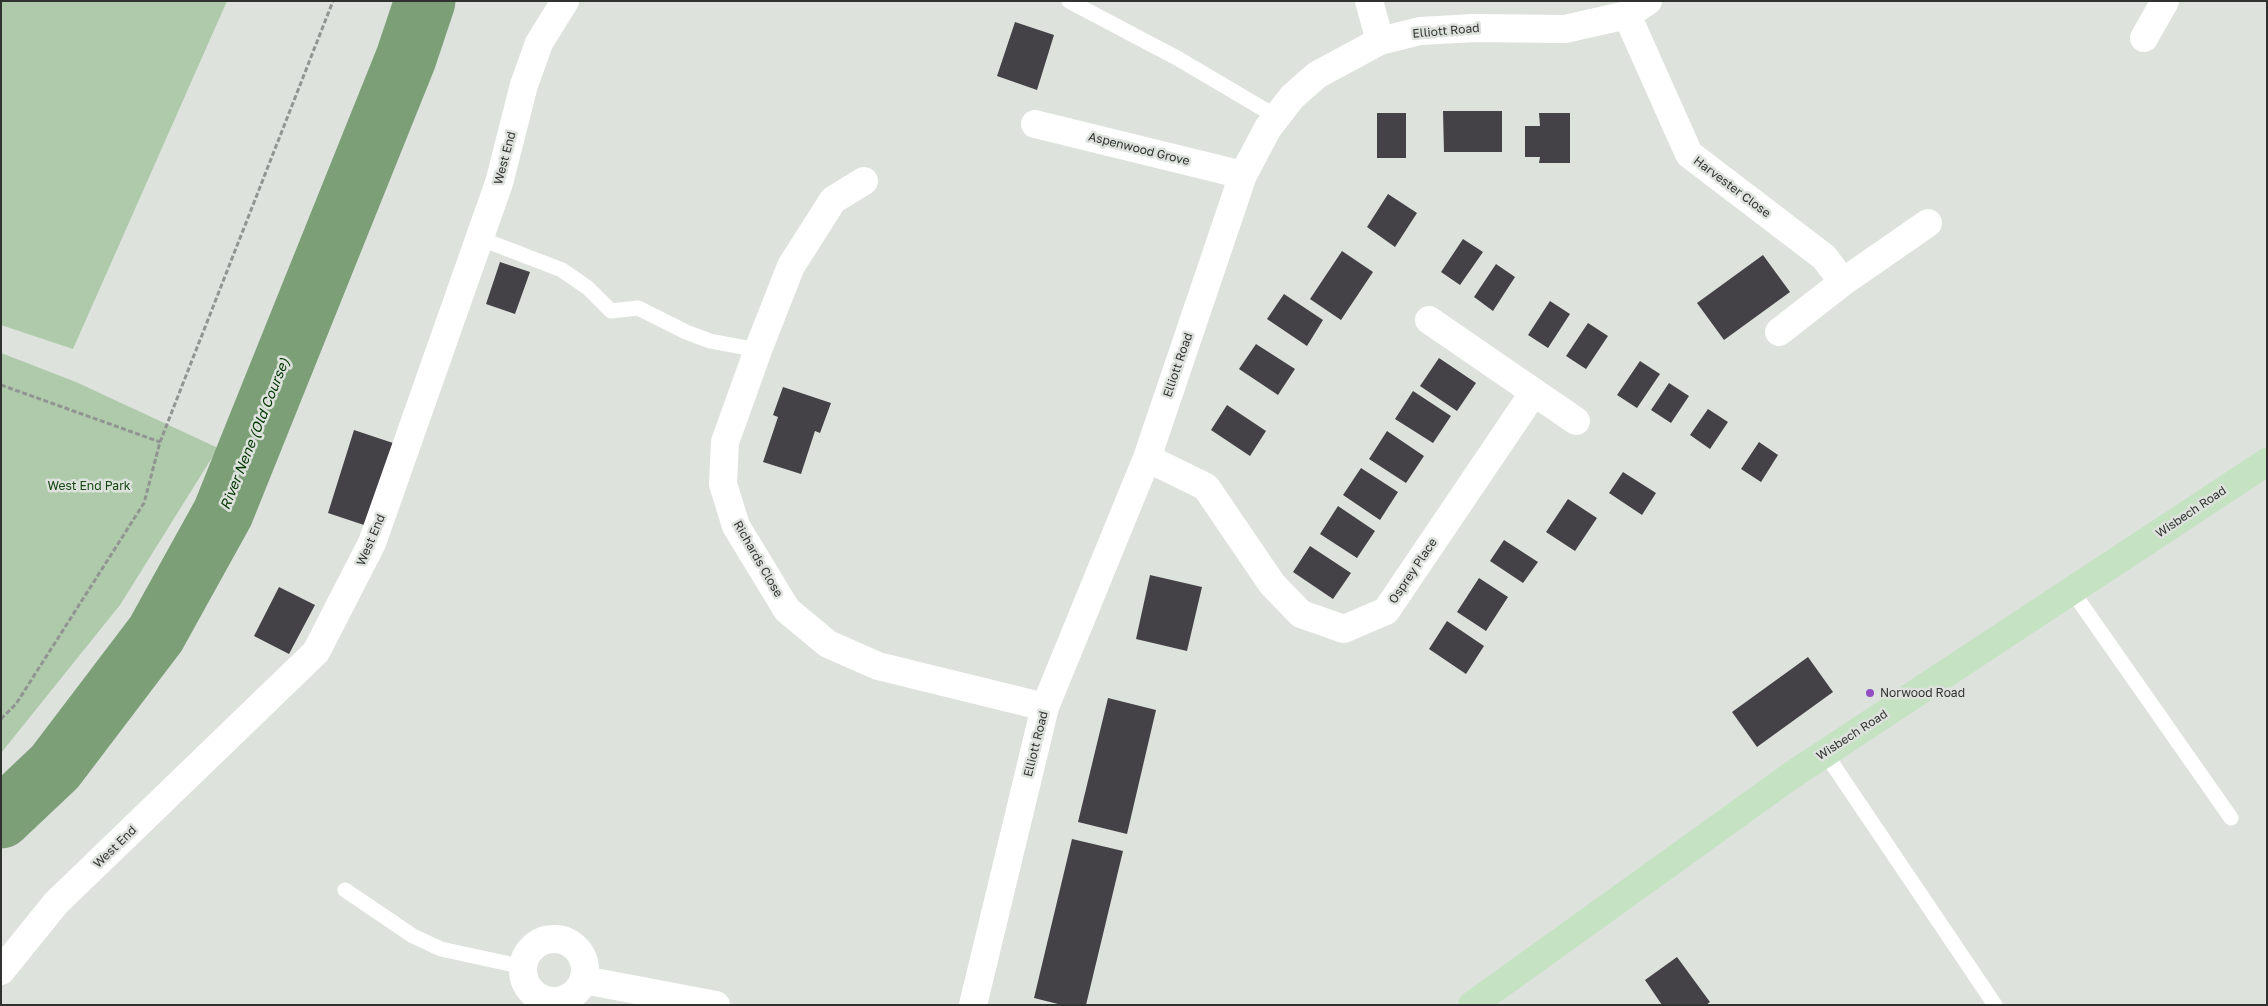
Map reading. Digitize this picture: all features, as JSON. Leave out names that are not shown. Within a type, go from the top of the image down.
[{"type":"main road","name":"Wisbech Road","points":[[1480,1002],[1825,753],[2267,462]]},
{"type":"street","name":"West End","points":[[1,971],[56,903],[316,652],[372,543],[499,182],[524,86],[539,43],[565,1]]},
{"type":"street","points":[[1368,1],[1380,41]]},
{"type":"street","points":[[2144,38],[2165,1]]},
{"type":"street","name":"Elliott Road","points":[[973,1005],[1045,707],[1147,458],[1243,175],[1268,128],[1292,98],[1317,75],[1380,41],[1420,32],[1474,28],[1565,29],[1638,8]]},
{"type":"street","name":"Harvester Close","points":[[1638,8],[1689,154],[1824,257],[1843,282]]},
{"type":"street","name":"Aspenwood Grove","points":[[1034,124],[1243,175]]},
{"type":"street","name":"Richards Close","points":[[864,181],[833,200],[791,266],[758,350],[725,442],[723,484],[736,526],[788,610],[828,644],[878,666],[1045,707]]},
{"type":"street","points":[[1778,332],[1843,282],[1928,223]]},
{"type":"street","points":[[1429,320],[1576,422]]},
{"type":"street","name":"Osprey Place","points":[[1147,458],[1206,487],[1272,584],[1301,614],[1344,630],[1386,612],[1534,392]]},
{"type":"street","points":[[547,939],[564,940],[578,949],[585,964],[584,980],[575,994],[561,1002],[544,1000],[530,991],[523,977],[524,960],[533,946],[547,939]]},
{"type":"street","points":[[584,980],[716,1005]]},
{"type":"lane","points":[[1069,1],[1177,58],[1277,117]]},
{"type":"lane","points":[[479,238],[562,270],[588,288],[611,311],[638,308],[686,332],[710,340],[758,350]]},
{"type":"lane","points":[[2072,591],[2231,818]]},
{"type":"lane","points":[[1825,753],[1995,1005]]},
{"type":"lane","points":[[345,890],[413,936],[441,949],[524,967]]},
{"type":"path","points":[[1,718],[16,704],[144,503],[160,442],[333,1]]},
{"type":"path","points":[[1,385],[160,442]]},
{"type":"green space","points":[[1,1],[227,1],[73,349],[1,325]]},
{"type":"green space","name":"West End Park","points":[[1,353],[76,382],[218,448],[120,605],[1,753]]},
{"type":"building","points":[[1015,22],[1054,35],[1037,90],[997,76]]},
{"type":"building","points":[[1443,111],[1502,111],[1502,152],[1444,152]]},
{"type":"building","points":[[1377,113],[1406,113],[1406,158],[1377,158]]},
{"type":"building","points":[[1539,113],[1570,113],[1570,163],[1539,163],[1540,157],[1525,157],[1525,126],[1540,126]]},
{"type":"building","points":[[1388,194],[1417,213],[1395,247],[1367,227]]},
{"type":"building","points":[[1463,239],[1483,252],[1460,285],[1441,272]]},
{"type":"building","points":[[1342,251],[1373,272],[1341,320],[1310,299]]},
{"type":"building","points":[[1763,255],[1790,292],[1724,340],[1697,303]]},
{"type":"building","points":[[500,262],[530,272],[515,314],[486,304]]},
{"type":"building","points":[[1496,264],[1515,277],[1493,311],[1474,297]]},
{"type":"building","points":[[1284,294],[1323,320],[1307,346],[1267,319]]},
{"type":"building","points":[[1550,301],[1570,314],[1548,348],[1528,335]]},
{"type":"building","points":[[1588,323],[1608,336],[1586,369],[1566,356]]},
{"type":"building","points":[[1256,344],[1295,369],[1278,395],[1239,369]]},
{"type":"building","points":[[1439,358],[1476,383],[1457,411],[1420,386]]},
{"type":"building","points":[[1640,361],[1660,374],[1637,408],[1617,395]]},
{"type":"building","points":[[1669,383],[1689,396],[1671,423],[1651,410]]},
{"type":"building","points":[[783,387],[831,403],[820,433],[815,431],[801,474],[763,462],[778,417],[773,415]]},
{"type":"building","points":[[1413,391],[1451,416],[1433,443],[1395,419]]},
{"type":"building","points":[[1227,405],[1266,431],[1250,456],[1211,430]]},
{"type":"building","points":[[1708,409],[1728,422],[1710,449],[1690,435]]},
{"type":"building","points":[[354,430],[393,443],[367,526],[328,513]]},
{"type":"building","points":[[1387,431],[1424,456],[1406,483],[1369,459]]},
{"type":"building","points":[[1759,442],[1778,455],[1761,482],[1741,469]]},
{"type":"building","points":[[1361,468],[1398,492],[1380,520],[1343,495]]},
{"type":"building","points":[[1623,472],[1656,493],[1642,515],[1609,493]]},
{"type":"building","points":[[1568,499],[1597,518],[1575,551],[1546,532]]},
{"type":"building","points":[[1338,506],[1375,531],[1357,558],[1320,534]]},
{"type":"building","points":[[1504,540],[1538,562],[1523,583],[1490,561]]},
{"type":"building","points":[[1310,546],[1351,573],[1333,599],[1293,572]]},
{"type":"building","points":[[1150,575],[1202,587],[1187,651],[1136,639]]},
{"type":"building","points":[[1479,578],[1508,597],[1486,631],[1457,612]]},
{"type":"building","points":[[279,587],[315,605],[289,654],[254,636]]},
{"type":"building","points":[[1447,621],[1484,646],[1466,674],[1429,649]]},
{"type":"building","points":[[1808,657],[1833,692],[1757,747],[1732,712]]},
{"type":"building","points":[[1108,698],[1156,710],[1127,834],[1078,822]]},
{"type":"building","points":[[1072,839],[1123,851],[1086,1005],[1062,1005],[1034,998]]},
{"type":"building","points":[[1677,957],[1710,1002],[1706,1005],[1662,1005],[1645,980]]},
{"type":"waterway","name":"River Nene (Old Course)","points":[[1,818],[55,767],[156,634],[223,513],[406,58],[425,1]]},
{"type":"place","name":"Norwood Road","points":[[1870,693]]}]
